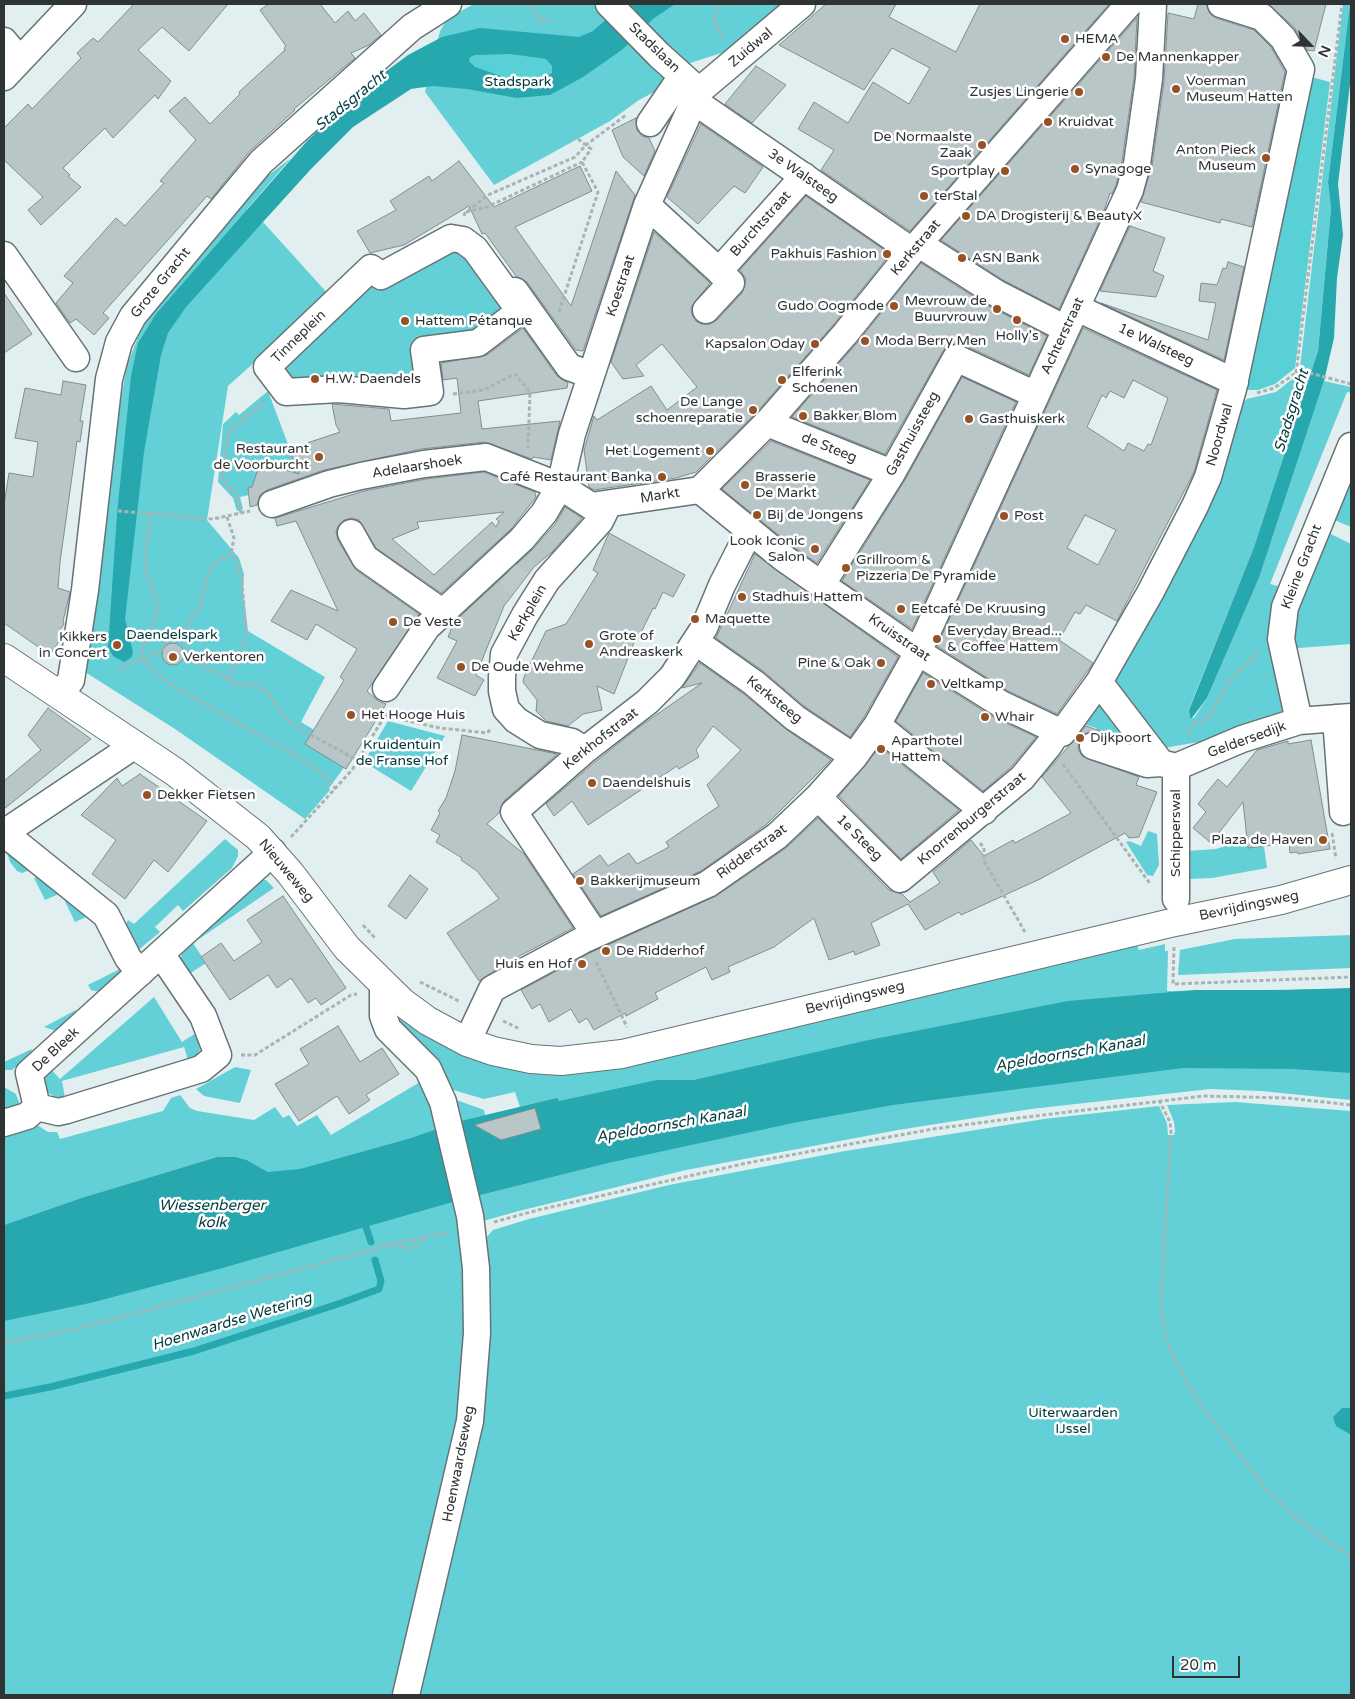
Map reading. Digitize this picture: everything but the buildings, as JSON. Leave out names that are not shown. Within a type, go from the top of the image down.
[{"type":"main road","name":"Nieuweweg","points":[[4,658],[135,745],[281,846],[372,985]]},
{"type":"main road","name":"Bevrijdingsweg","points":[[372,985],[428,1021],[467,1042],[504,1054],[545,1060],[591,1059],[638,1051],[1174,922],[1281,900],[1351,880]]},
{"type":"street","points":[[9,59],[73,4]]},
{"type":"street","name":"Grote Gracht","points":[[60,695],[70,680],[82,608],[109,379],[119,342],[133,316],[261,162],[412,27],[448,4]]},
{"type":"street","name":"Stadslaan","points":[[609,4],[691,89]]},
{"type":"street","name":"Zuidwal","points":[[691,89],[736,60],[802,4]]},
{"type":"street","name":"Kerkstraat","points":[[700,490],[767,422],[845,334],[916,247],[1129,4]]},
{"type":"street","name":"Achterstraat","points":[[918,652],[1130,190],[1137,164],[1149,79],[1153,4]]},
{"type":"street","name":"Noordwal","points":[[1099,682],[1150,593],[1202,491],[1218,446],[1234,385],[1289,130],[1300,66],[1283,38],[1262,17],[1221,4]]},
{"type":"street","points":[[650,122],[691,89]]},
{"type":"street","name":"3e Walsteeg","points":[[691,89],[804,176],[916,247],[996,293],[1071,319]]},
{"type":"street","name":"Koestraat","points":[[514,580],[522,539],[544,513],[560,486],[572,434],[647,205],[691,89]]},
{"type":"street","name":"Burchtstraat","points":[[718,271],[804,176]]},
{"type":"street","points":[[647,205],[731,283],[706,310]]},
{"type":"street","points":[[463,220],[473,237],[486,251],[569,367],[591,375]]},
{"type":"street","name":"Tinneplein","points":[[377,273],[450,230],[463,220]]},
{"type":"street","name":"Tinneplein","points":[[451,238],[463,240],[474,248],[520,311],[478,342],[424,350],[430,392],[404,395],[339,389],[286,392],[267,367],[371,268],[377,273],[381,276],[388,273],[451,238]]},
{"type":"street","points":[[4,255],[76,358]]},
{"type":"street","name":"1e Walsteeg","points":[[1071,319],[1234,385]]},
{"type":"street","name":"Gasthuissteeg","points":[[822,584],[892,473],[956,358],[1036,395]]},
{"type":"street","name":"de Steeg","points":[[767,422],[892,473]]},
{"type":"street","name":"Kleine Gracht","points":[[1299,722],[1281,639],[1287,600],[1351,446]]},
{"type":"street","name":"Adelaarshoek","points":[[272,504],[329,484],[360,476],[424,464],[486,457],[560,486]]},
{"type":"street","name":"Markt","points":[[560,486],[591,506],[700,490]]},
{"type":"street","points":[[700,490],[749,532]]},
{"type":"street","name":"Kerkplein","points":[[508,712],[502,691],[504,654],[514,580],[547,580],[600,522],[608,505]]},
{"type":"street","name":"Kruisstraat","points":[[749,532],[918,652],[1056,736]]},
{"type":"street","name":"Kerkhofstraat","points":[[594,934],[514,812],[585,750],[652,697],[672,677],[696,642],[749,532]]},
{"type":"street","points":[[351,533],[365,558],[442,612]]},
{"type":"street","points":[[386,688],[427,627],[442,612],[514,580]]},
{"type":"street","name":"Kerksteeg","points":[[696,642],[754,683],[796,718],[854,757]]},
{"type":"street","name":"Ridderstraat","points":[[467,1042],[492,989],[594,934],[708,884],[777,836],[818,797],[854,757],[877,725],[918,652]]},
{"type":"street","points":[[1099,682],[1168,765]]},
{"type":"street","name":"Knorrenburgerstraat","points":[[900,879],[1022,778],[1099,682]]},
{"type":"street","points":[[508,712],[516,720],[540,735],[572,742],[585,750]]},
{"type":"street","name":"Geldersedijk","points":[[1168,765],[1242,739],[1299,722],[1344,717],[1343,812]]},
{"type":"street","points":[[877,725],[975,817]]},
{"type":"street","points":[[135,745],[4,833],[106,915],[128,958],[140,973]]},
{"type":"street","points":[[1093,746],[1147,764],[1168,765]]},
{"type":"street","name":"Schipperswal","points":[[1168,765],[1176,899]]},
{"type":"street","name":"1e Steeg","points":[[818,797],[900,879]]},
{"type":"street","name":"De Bleek","points":[[37,1107],[29,1073],[281,846]]},
{"type":"street","points":[[4,1123],[27,1116],[37,1107],[58,1112],[67,1110],[201,1069],[218,1055],[203,1016],[161,954]]},
{"type":"street","name":"Hoenwaardseweg","points":[[372,985],[388,1029],[428,1069],[437,1085],[447,1113],[471,1222],[476,1268],[477,1333],[470,1421],[406,1695]]},
{"type":"path","points":[[530,4],[541,21],[554,21]]},
{"type":"path","points":[[721,4],[714,16],[715,26],[736,60]]},
{"type":"path","points":[[1296,373],[1342,4]]},
{"type":"path","points":[[463,220],[582,162],[591,149],[578,139]]},
{"type":"path","points":[[463,220],[488,195],[575,157],[586,145]]},
{"type":"path","points":[[550,341],[598,192],[582,162]]},
{"type":"path","points":[[1234,385],[1246,394],[1258,393],[1274,388],[1302,371],[1351,384]]},
{"type":"path","points":[[114,511],[213,519],[242,513],[237,495],[222,480],[229,431],[267,399]]},
{"type":"path","points":[[140,659],[156,617],[158,604],[145,568],[147,539],[152,514]]},
{"type":"path","points":[[227,517],[234,538],[231,554]]},
{"type":"path","points":[[231,554],[215,562],[210,570],[201,605],[181,633],[193,662],[229,679],[234,684],[256,685],[270,695],[279,711],[295,726],[357,760]]},
{"type":"path","points":[[229,679],[242,652],[246,634],[242,582],[236,559],[231,554]]},
{"type":"path","points":[[120,670],[140,659],[160,652],[167,641],[182,636]]},
{"type":"path","points":[[1193,722],[1198,722],[1210,716],[1229,681],[1244,664],[1256,653],[1281,639]]},
{"type":"path","points":[[140,659],[171,685],[316,769],[336,789]]},
{"type":"path","points":[[281,846],[336,789],[357,760],[385,716],[392,701],[386,688]]},
{"type":"path","points":[[385,716],[440,728],[487,733],[508,712]]},
{"type":"path","points":[[1056,736],[1152,886]]},
{"type":"path","points":[[975,817],[984,848],[984,861],[1026,934]]},
{"type":"path","points":[[1174,950],[1173,984],[1351,977]]},
{"type":"path","points":[[596,962],[638,1051]]},
{"type":"path","points":[[414,977],[480,1011]]},
{"type":"path","points":[[218,1055],[255,1055],[350,995],[372,985]]},
{"type":"path","points":[[471,1222],[538,1210],[746,1163],[933,1129],[1159,1100],[1238,1096],[1351,1105]]},
{"type":"path","points":[[1159,1100],[1170,1122],[1171,1131],[1161,1301],[1165,1334],[1172,1356],[1207,1414],[1269,1492],[1295,1517],[1351,1557]]},
{"type":"path","points":[[4,1343],[84,1327],[393,1244],[424,1237],[419,1245],[411,1249],[393,1244]]},
{"type":"green space","name":"Stadspark","points":[[474,4],[791,4],[734,49],[690,63],[660,89],[639,100],[610,121],[494,185],[425,92],[440,31],[448,18]]},
{"type":"green space","points":[[1343,4],[1350,4],[1328,182],[1331,208],[1318,351],[1312,370],[1300,367]]},
{"type":"green space","points":[[515,54],[546,59],[552,66],[552,73],[538,81],[518,82],[475,67],[469,61],[470,57],[475,55]]},
{"type":"green space","points":[[1311,77],[1330,82],[1295,368],[1275,384],[1258,390],[1249,390],[1245,388]]},
{"type":"green space","name":"Daendelspark","points":[[291,158],[247,209],[262,224],[263,222],[329,295],[228,386],[207,520],[239,558],[244,574],[243,590],[248,631],[325,677],[301,722],[354,754],[329,788],[330,790],[305,819],[175,729],[85,672],[104,511],[126,368],[145,319],[257,184]]},
{"type":"green space","name":"Hattem Pétanque","points":[[457,239],[508,305],[476,337],[422,348],[426,388],[286,389],[278,360],[360,280]]},
{"type":"green space","points":[[1295,377],[1309,378],[1254,547],[1189,709],[1190,718],[1194,718],[1207,698],[1259,578],[1324,381],[1351,387],[1351,393],[1347,392],[1270,584],[1285,588],[1286,706],[1277,718],[1216,739],[1158,749],[1122,700],[1116,682],[1116,670],[1243,402],[1247,399],[1276,392]]},
{"type":"green space","points":[[268,391],[301,479],[283,486],[276,467],[272,465],[258,470],[255,478],[256,487],[249,488],[249,495],[240,497],[243,509],[237,511],[233,498],[218,482],[223,424],[236,412],[239,415]]},
{"type":"green space","points":[[1351,463],[1351,527],[1325,516]]},
{"type":"green space","points":[[1321,529],[1351,544],[1351,644],[1286,649]]},
{"type":"green space","points":[[1096,695],[1137,746],[1077,722]]},
{"type":"green space","name":"Kruidentuin de Franse Hof","points":[[388,721],[445,736],[411,791],[364,762]]},
{"type":"green space","points":[[1261,825],[1267,868],[1212,878],[1188,879],[1187,851],[1216,849],[1238,842]]},
{"type":"green space","points":[[1148,831],[1157,834],[1159,865],[1153,876],[1147,875],[1126,842],[1129,841],[1141,846]]},
{"type":"green space","points":[[225,839],[238,850],[238,856],[232,868],[183,911],[178,905],[155,927],[160,932],[136,952],[125,926],[128,920],[134,924]]},
{"type":"green space","points":[[4,842],[33,869],[22,873],[17,871],[10,862],[6,850],[4,850]]},
{"type":"green space","points":[[42,876],[93,914],[75,922],[61,893],[45,900],[34,878]]},
{"type":"green space","points":[[261,880],[266,880],[274,888],[193,943],[206,963],[186,976],[180,962],[183,947]]},
{"type":"green space","points":[[1351,935],[1351,968],[1178,975],[1180,950],[1235,939]]},
{"type":"green space","name":"Uiterwaarden IJssel","points":[[1165,944],[1165,951],[1168,951],[1167,991],[1351,989],[1351,1100],[1261,1091],[1210,1089],[1031,1109],[898,1130],[686,1170],[519,1211],[483,1221],[485,1239],[493,1230],[529,1219],[669,1185],[845,1151],[1044,1119],[1159,1106],[1167,1123],[1168,1135],[1174,1135],[1174,1122],[1167,1105],[1235,1102],[1351,1111],[1351,1695],[4,1695],[4,1240],[285,1172],[268,1172],[247,1160],[236,1157],[217,1157],[81,1198],[4,1225],[4,1130],[34,1123],[48,1132],[57,1132],[60,1139],[163,1111],[171,1098],[180,1095],[190,1108],[197,1111],[254,1120],[275,1107],[283,1118],[289,1115],[297,1126],[317,1115],[331,1135],[425,1079],[461,1121],[454,1099],[484,1110],[485,1115],[520,1107],[515,1092],[484,1099],[450,1089],[402,1030],[400,1019],[427,1035],[498,1064],[1137,945],[1139,950]]},
{"type":"green space","points":[[122,968],[123,972],[100,992],[91,990],[88,985]]},
{"type":"green space","points":[[154,997],[182,1042],[196,1033],[200,1050],[189,1063],[184,1047],[62,1081],[65,1098],[57,1098],[47,1092],[43,1082],[43,1075],[48,1066],[60,1079]]},
{"type":"green space","points":[[76,1010],[76,1014],[56,1031],[44,1027]]},
{"type":"green space","points":[[32,1049],[31,1053],[12,1070],[4,1070],[4,1062]]},
{"type":"green space","points":[[235,1067],[251,1070],[240,1103],[204,1096],[196,1089]]},
{"type":"green space","points":[[4,1087],[16,1094],[21,1108],[4,1116]]},
{"type":"water","name":"Stadsgracht","points":[[624,4],[675,4],[653,19],[623,49],[583,77],[550,95],[517,98],[467,89],[433,86],[411,89],[353,127],[311,169],[186,307],[168,333],[161,355],[144,452],[125,619],[133,652],[131,658],[124,662],[113,656],[108,647],[117,514],[131,376],[138,343],[156,314],[307,141],[365,87],[408,55],[442,37],[480,28],[579,37],[593,31]],"holes":[[[511,54],[546,59],[552,66],[552,73],[538,81],[518,82],[475,67],[469,61],[470,57],[475,55]]]},
{"type":"water","points":[[1350,4],[1351,76],[1338,184],[1343,235],[1337,278],[1334,338],[1324,381],[1259,578],[1207,698],[1192,718],[1190,718],[1189,710],[1254,547],[1318,351],[1331,208],[1328,182]]},
{"type":"water","points":[[1351,988],[1351,1073],[1293,1069],[1183,1068],[893,1105],[793,1123],[608,1163],[456,1201],[219,1269],[90,1303],[4,1321],[4,1225],[81,1198],[217,1157],[236,1157],[247,1160],[268,1172],[300,1169],[408,1139],[461,1121],[557,1098],[559,1101],[657,1080],[694,1080],[864,1041],[1068,1001],[1195,990]]},
{"type":"water","points":[[1342,1408],[1351,1408],[1351,1435],[1336,1426],[1333,1417]]},
{"type":"waterway","name":"Hoenwaardse Wetering","points":[[363,1218],[371,1242]]},
{"type":"waterway","name":"Hoenwaardse Wetering","points":[[4,1396],[50,1387],[194,1351],[341,1303],[379,1289],[381,1281],[375,1260]]},
{"type":"tunnel","points":[[507,574],[520,584]]},
{"type":"place","name":"HEMA","points":[[1065,39]]},
{"type":"place","name":"De Mannenkapper","points":[[1106,57]]},
{"type":"place","name":"Voerman Museum Hatten","points":[[1176,89]]},
{"type":"place","name":"Zusjes Lingerie","points":[[1079,92]]},
{"type":"place","name":"Kruidvat","points":[[1048,122]]},
{"type":"place","name":"De Normaalste Zaak","points":[[982,145]]},
{"type":"place","name":"Anton Pieck Museum","points":[[1266,158]]},
{"type":"place","name":"Synagoge","points":[[1075,169]]},
{"type":"place","name":"Sportplay","points":[[1005,171]]},
{"type":"place","name":"terStal","points":[[924,196]]},
{"type":"place","name":"DA Drogisterij & BeautyX","points":[[966,216]]},
{"type":"place","name":"Pakhuis Fashion","points":[[887,254]]},
{"type":"place","name":"ASN Bank","points":[[962,258]]},
{"type":"place","name":"Gudo Oogmode","points":[[894,306]]},
{"type":"place","name":"Mevrouw de Buurvrouw","points":[[997,309]]},
{"type":"place","name":"Holly's","points":[[1017,320]]},
{"type":"place","name":"Hattem Pétanque","points":[[405,321]]},
{"type":"place","name":"Moda Berry Men","points":[[865,341]]},
{"type":"place","name":"Kapsalon Oday","points":[[815,344]]},
{"type":"place","name":"H.W. Daendels","points":[[315,379]]},
{"type":"place","name":"Elferink Schoenen","points":[[782,380]]},
{"type":"place","name":"De Lange schoenreparatie","points":[[753,410]]},
{"type":"place","name":"Bakker Blom","points":[[803,416]]},
{"type":"place","name":"Gasthuiskerk","points":[[969,419]]},
{"type":"place","name":"Het Logement","points":[[710,451]]},
{"type":"place","name":"Restaurant de Voorburcht","points":[[319,457]]},
{"type":"place","name":"Café Restaurant Banka","points":[[662,477]]},
{"type":"place","name":"Brasserie De Markt","points":[[745,485]]},
{"type":"place","name":"Bij de Jongens","points":[[757,515]]},
{"type":"place","name":"Post","points":[[1004,516]]},
{"type":"place","name":"Look Iconic Salon","points":[[815,549]]},
{"type":"place","name":"Grillroom & Pizzeria De Pyramide","points":[[846,568]]},
{"type":"place","name":"Stadhuis Hattem","points":[[742,597]]},
{"type":"place","name":"Eetcafé De Kruusing","points":[[901,609]]},
{"type":"place","name":"Maquette","points":[[695,619]]},
{"type":"place","name":"De Veste","points":[[393,622]]},
{"type":"place","name":"Everyday Bread... & Coffee Hattem","points":[[937,639]]},
{"type":"place","name":"Grote of Andreaskerk","points":[[589,644]]},
{"type":"place","name":"Kikkers in Concert","points":[[117,645]]},
{"type":"place","name":"Verkentoren","points":[[173,657]]},
{"type":"place","name":"Pine & Oak","points":[[881,663]]},
{"type":"place","name":"De Oude Wehme","points":[[461,667]]},
{"type":"place","name":"Veltkamp","points":[[931,684]]},
{"type":"place","name":"Het Hooge Huis","points":[[351,715]]},
{"type":"place","name":"Whair","points":[[985,717]]},
{"type":"place","name":"Dijkpoort","points":[[1080,738]]},
{"type":"place","name":"Aparthotel Hattem","points":[[881,749]]},
{"type":"place","name":"Daendelshuis","points":[[592,783]]},
{"type":"place","name":"Dekker Fietsen","points":[[147,795]]},
{"type":"place","name":"Plaza de Haven","points":[[1323,840]]},
{"type":"place","name":"Bakkerijmuseum","points":[[580,881]]},
{"type":"place","name":"De Ridderhof","points":[[606,951]]},
{"type":"place","name":"Huis en Hof","points":[[582,964]]},
{"type":"water label","name":"Apeldoornsch Kanaal","points":[[1070,1054]]},
{"type":"water label","name":"Apeldoornsch Kanaal","points":[[671,1125]]},
{"type":"water label","name":"Wiessenberger kolk","points":[[212,1214]]}]
